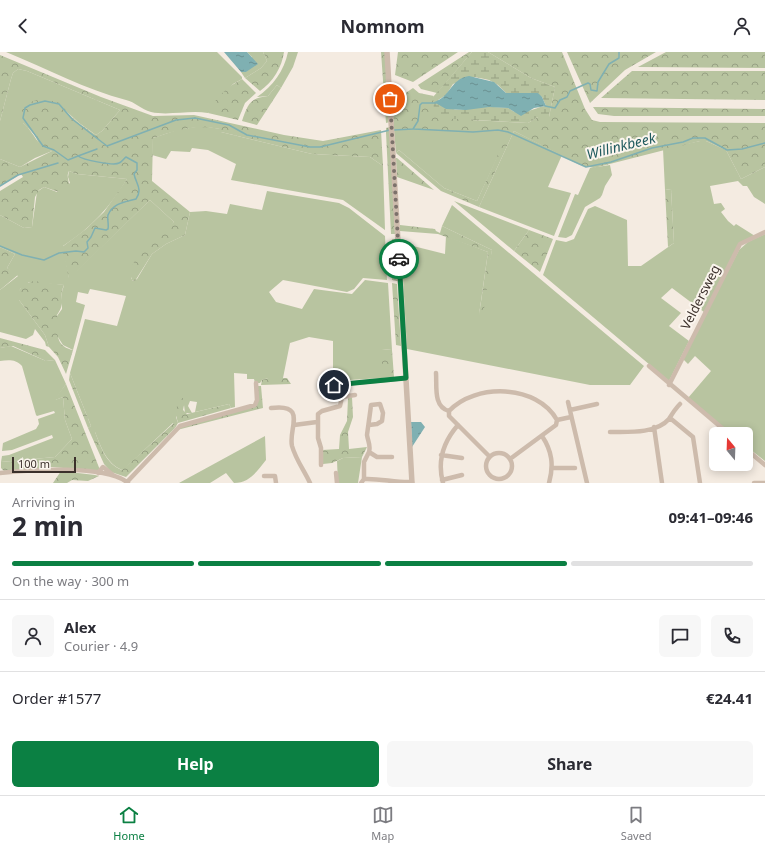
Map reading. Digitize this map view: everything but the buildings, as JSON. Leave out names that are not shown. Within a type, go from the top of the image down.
[{"type":"street","points":[[369,425],[377,424],[382,420],[383,413],[380,404],[371,405],[367,434],[370,446],[364,462],[363,481],[412,482],[387,52]]},
{"type":"street","name":"Veldersweg","points":[[669,385],[740,244],[765,232]]},
{"type":"street","points":[[649,366],[669,385],[720,427]]},
{"type":"street","points":[[436,373],[439,404],[443,410],[449,411],[464,400],[475,395],[489,392],[508,392],[532,398],[542,405],[557,420]]},
{"type":"street","points":[[334,385],[406,378]]},
{"type":"street","points":[[98,473],[103,467],[113,475],[127,482],[180,426],[255,405],[257,400],[256,383]]},
{"type":"street","points":[[321,465],[321,448],[318,438],[317,417],[322,411],[340,406],[342,397],[355,395]]},
{"type":"street","points":[[568,402],[586,483]]},
{"type":"street","points":[[570,410],[597,404]]},
{"type":"street","points":[[610,432],[637,431],[654,427],[670,418],[680,404]]},
{"type":"street","points":[[271,408],[278,407],[287,409],[292,413],[295,419],[292,444],[299,464],[310,483]]},
{"type":"street","points":[[449,411],[449,416],[489,456]]},
{"type":"street","points":[[557,420],[571,417]]},
{"type":"street","points":[[670,418],[693,437],[700,483]]},
{"type":"street","points":[[510,459],[556,425],[557,420]]},
{"type":"street","points":[[294,425],[317,422]]},
{"type":"street","points":[[458,425],[450,435],[442,455],[442,482],[462,475]]},
{"type":"street","points":[[654,427],[662,483]]},
{"type":"street","points":[[542,436],[551,455],[553,468],[549,483]]},
{"type":"street","points":[[368,452],[377,457],[392,457]]},
{"type":"street","points":[[493,453],[503,453],[510,459],[512,470],[509,475],[498,481],[486,471],[486,461],[493,453]]},
{"type":"street","points":[[442,455],[462,458]]},
{"type":"street","points":[[753,455],[765,464]]},
{"type":"street","points":[[553,468],[575,468]]},
{"type":"street","points":[[0,473],[54,470],[113,475]]},
{"type":"street","points":[[336,473],[337,483]]},
{"type":"street","points":[[264,476],[275,476],[276,483]]},
{"type":"street","points":[[754,483],[765,483]]},
{"type":"green space","points":[[6,52],[217,52],[242,77],[242,79],[233,84],[208,113],[158,113],[147,111],[129,101],[81,85]]},
{"type":"green space","points":[[247,52],[263,52],[267,61],[261,68],[245,78],[241,72],[246,72],[252,57]]},
{"type":"green space","points":[[263,52],[284,52],[276,74],[260,91],[245,78],[261,68],[267,61]]},
{"type":"green space","points":[[288,52],[298,52],[293,67],[281,88],[277,85],[268,96],[257,97],[263,93],[277,78],[284,66]]},
{"type":"green space","points":[[381,52],[385,52],[390,122],[386,123]]},
{"type":"green space","points":[[398,52],[458,52],[413,82],[395,75]]},
{"type":"green space","points":[[469,52],[472,52],[437,93],[421,89],[418,85]]},
{"type":"green space","points":[[472,52],[488,52],[531,78],[555,87],[549,117],[538,117],[528,123],[439,118],[434,110],[433,97]],"holes":[[[475,77],[489,80],[498,85],[506,93],[530,93],[542,97],[546,106],[528,111],[514,112],[508,108],[498,107],[449,109],[435,102],[446,95],[453,84]]]},
{"type":"green space","points":[[488,52],[562,52],[585,109],[592,120],[600,122],[765,123],[765,167],[741,179],[726,150],[706,141],[700,141],[594,168],[580,165],[514,131],[479,207],[441,191],[396,153],[399,150],[444,188],[477,201],[509,130],[394,130],[392,102],[413,88],[419,93],[434,96],[433,97],[472,120],[528,123],[538,117],[549,117],[555,87],[531,78]]},
{"type":"green space","points":[[567,52],[656,52],[625,70],[590,103]]},
{"type":"green space","points":[[666,52],[765,52],[765,68],[638,67]]},
{"type":"green space","points":[[0,55],[101,97],[153,116],[194,115],[284,135],[323,141],[381,130],[383,166],[370,157],[312,154],[221,132],[220,129],[212,128],[203,127],[187,129],[153,138],[152,181],[190,212],[185,235],[166,244],[152,254],[135,281],[132,280],[131,272],[133,264],[138,256],[152,241],[174,222],[150,200],[69,279],[62,247],[86,229],[104,212],[127,179],[77,174],[69,171],[68,191],[62,193],[44,187],[39,190],[35,197],[32,227],[24,228],[0,215],[0,191],[23,177],[21,174],[0,186],[0,159],[20,167],[52,151],[45,149],[39,144],[35,135],[23,123],[22,110],[30,102],[51,100],[61,103],[72,117],[96,135],[102,131],[120,110],[27,71],[18,69],[13,73],[0,121]]},
{"type":"green space","points":[[18,69],[27,71],[120,110],[102,131],[96,135],[79,123],[65,110],[23,123],[42,146],[52,151],[35,158],[20,167],[0,159],[0,121],[13,73]]},
{"type":"green space","points":[[632,71],[765,71],[765,100],[601,98]]},
{"type":"green space","points":[[242,79],[256,93],[245,103],[238,120],[208,113],[214,102],[222,93]]},
{"type":"green space","points":[[277,85],[281,88],[257,125],[242,121],[250,103],[257,98],[268,96]]},
{"type":"green space","points":[[593,107],[765,109],[765,116],[614,116],[598,114]]},
{"type":"green space","points":[[202,126],[221,129],[221,132],[312,154],[370,157],[383,166],[385,230],[343,200],[231,180],[236,164],[208,150],[192,148],[190,152],[171,151],[166,159],[152,155],[153,138],[177,130]]},
{"type":"green space","points":[[390,127],[395,234],[391,234],[386,133],[386,128]]},
{"type":"green space","points":[[394,130],[510,130],[477,201],[444,188],[399,150],[396,153]]},
{"type":"green space","points":[[514,131],[562,155],[548,187],[571,193],[554,236],[479,207]]},
{"type":"green space","points":[[706,141],[726,150],[741,179],[765,167],[765,204],[754,197],[747,186],[743,186],[738,181],[710,186],[714,204],[721,203],[725,209],[721,212],[728,221],[734,226],[736,224],[755,236],[743,242],[704,312],[672,288],[661,298],[681,313],[669,326],[689,341],[669,381],[543,275],[556,240],[566,242],[574,239],[588,209],[595,206],[627,220],[628,266],[641,266],[674,243],[671,189],[665,190],[663,149]]},
{"type":"green space","points":[[397,158],[434,190],[397,177]]},
{"type":"green space","points":[[610,165],[612,175],[600,198],[585,207],[572,235],[566,238],[558,237],[575,194],[578,195],[590,168]]},
{"type":"green space","points":[[69,171],[77,174],[127,179],[107,208],[82,232],[63,246],[69,278],[150,200],[174,222],[131,278],[133,281],[137,279],[152,254],[166,244],[185,235],[190,212],[206,211],[227,214],[230,204],[262,210],[267,191],[339,203],[349,208],[385,236],[387,280],[363,278],[354,289],[347,292],[283,280],[269,292],[276,302],[302,309],[314,289],[352,294],[365,280],[388,283],[392,350],[382,349],[382,378],[333,381],[333,341],[309,337],[290,343],[283,378],[268,378],[262,380],[260,383],[255,383],[254,379],[247,379],[247,374],[234,373],[235,407],[231,408],[229,404],[195,412],[197,402],[190,401],[188,406],[192,413],[185,413],[184,405],[176,417],[178,423],[175,428],[173,423],[124,469],[122,470],[116,467],[105,454],[95,432],[91,435],[88,428],[91,426],[70,373],[85,319],[117,326],[126,296],[90,289],[88,294],[78,292],[76,302],[85,305],[73,350],[63,345],[56,334],[57,316],[62,309],[62,292],[64,285],[29,282],[20,289],[19,300],[45,335],[49,347],[46,346],[45,342],[35,329],[33,335],[26,339],[0,332],[0,290],[18,276],[7,268],[15,254],[0,247],[0,215],[24,228],[32,227],[37,192],[44,187],[57,192],[70,183],[68,177]]},
{"type":"green space","points":[[671,189],[674,243],[668,247],[665,190]]},
{"type":"green space","points":[[454,201],[529,230],[514,251]]},
{"type":"green space","points":[[452,205],[644,366],[630,385],[590,385],[407,349],[401,243],[445,254],[446,236],[488,252],[479,315],[492,250],[442,226]]},
{"type":"green space","points":[[400,225],[435,229],[440,233],[442,226],[492,250],[483,317],[479,316],[488,252],[438,234],[400,231]]},
{"type":"green space","points":[[529,230],[553,239],[540,272],[514,251]]},
{"type":"green space","points":[[765,234],[765,461],[753,452],[753,427],[723,427],[688,398],[711,371],[695,356],[688,364],[683,359],[739,250],[748,242]]},
{"type":"green space","points":[[392,239],[396,239],[398,281],[392,280]]},
{"type":"green space","points":[[0,247],[15,254],[7,268],[19,274],[0,290]]},
{"type":"green space","points":[[34,281],[64,285],[62,290],[62,303],[57,315],[57,331],[59,341],[62,345],[73,350],[66,374],[58,357],[49,347],[45,335],[19,300],[18,293],[23,284]]},
{"type":"green space","points":[[392,283],[397,284],[401,346],[396,345]]},
{"type":"green space","points":[[0,338],[45,350],[55,360],[46,361],[13,346],[0,348]]},
{"type":"green space","points":[[11,346],[46,361],[55,360],[66,384],[55,400],[63,397],[65,420],[72,439],[55,457],[1,462],[2,456],[9,455],[53,438],[52,435],[12,450],[2,451],[3,443],[36,429],[39,424],[38,419],[55,413],[54,411],[37,416],[22,366],[15,361],[0,361],[0,348]]},
{"type":"green space","points":[[382,349],[392,350],[394,377],[382,378]]},
{"type":"green space","points":[[70,373],[91,426],[88,428],[69,380]]},
{"type":"green space","points":[[268,378],[287,378],[291,384],[261,385],[262,380]]},
{"type":"green space","points":[[66,384],[100,470],[52,467],[4,471],[1,468],[1,462],[55,457],[72,439],[65,420],[63,397],[53,401]]},
{"type":"green space","points":[[257,386],[261,386],[263,408],[177,430],[182,425],[255,405]]},
{"type":"green space","points":[[181,397],[185,400],[183,410],[187,414],[229,404],[231,408],[178,423],[175,411]]},
{"type":"green space","points":[[352,397],[353,417],[348,432],[349,449],[367,447],[362,457],[343,458],[332,463],[323,464],[322,450],[339,449],[340,435],[347,421],[348,398]]},
{"type":"green space","points":[[174,423],[175,428],[126,477],[111,472],[104,464],[91,435],[92,432],[95,432],[108,459],[112,464],[122,470]]},
{"type":"green space","points":[[265,436],[266,460],[249,479],[234,483],[226,473],[210,483],[179,483]]},
{"type":"green space","points":[[362,457],[358,483],[338,483],[337,461],[343,458]]},
{"type":"green space","points":[[61,471],[99,476],[88,481],[72,480],[67,483],[53,483]]},
{"type":"water","points":[[224,52],[247,52],[258,64],[246,72],[241,72]]},
{"type":"water","points":[[469,76],[494,82],[506,93],[538,93],[542,97],[546,106],[534,108],[521,116],[508,108],[489,107],[466,110],[446,109],[434,102],[440,100],[458,81]]},
{"type":"water","points":[[411,422],[421,422],[425,427],[412,447]]},
{"type":"waterway","points":[[545,106],[555,108],[560,100],[567,97],[570,91],[588,83],[590,84],[591,90],[597,91],[598,82],[609,64],[619,58],[619,52]]},
{"type":"waterway","points":[[0,246],[22,255],[44,260],[59,253],[76,251],[84,252],[88,248],[87,242],[95,228],[108,229],[108,215],[110,211],[116,205],[136,199],[139,192],[134,174],[137,170],[137,163],[126,157],[116,164],[98,162],[78,156],[68,160],[54,150],[43,146],[23,118],[25,108],[30,105],[45,101],[59,104],[72,119],[107,146],[176,120],[195,118],[229,125],[247,135],[310,147],[320,147],[390,130]]},
{"type":"waterway","points":[[394,130],[413,129],[418,121],[420,105],[422,103],[436,103]]},
{"type":"waterway","name":"Willinkbeek","points":[[414,129],[473,132],[498,130],[508,132],[586,167],[611,162],[652,148],[683,142],[693,138],[705,138],[727,150],[742,149],[765,143]]},
{"type":"waterway","points":[[78,156],[97,149]]},
{"type":"waterway","points":[[0,186],[18,175],[58,163]]},
{"type":"way so far","points":[[390,99],[399,259]]},
{"type":"route","points":[[334,385],[406,378],[399,259]]}]
